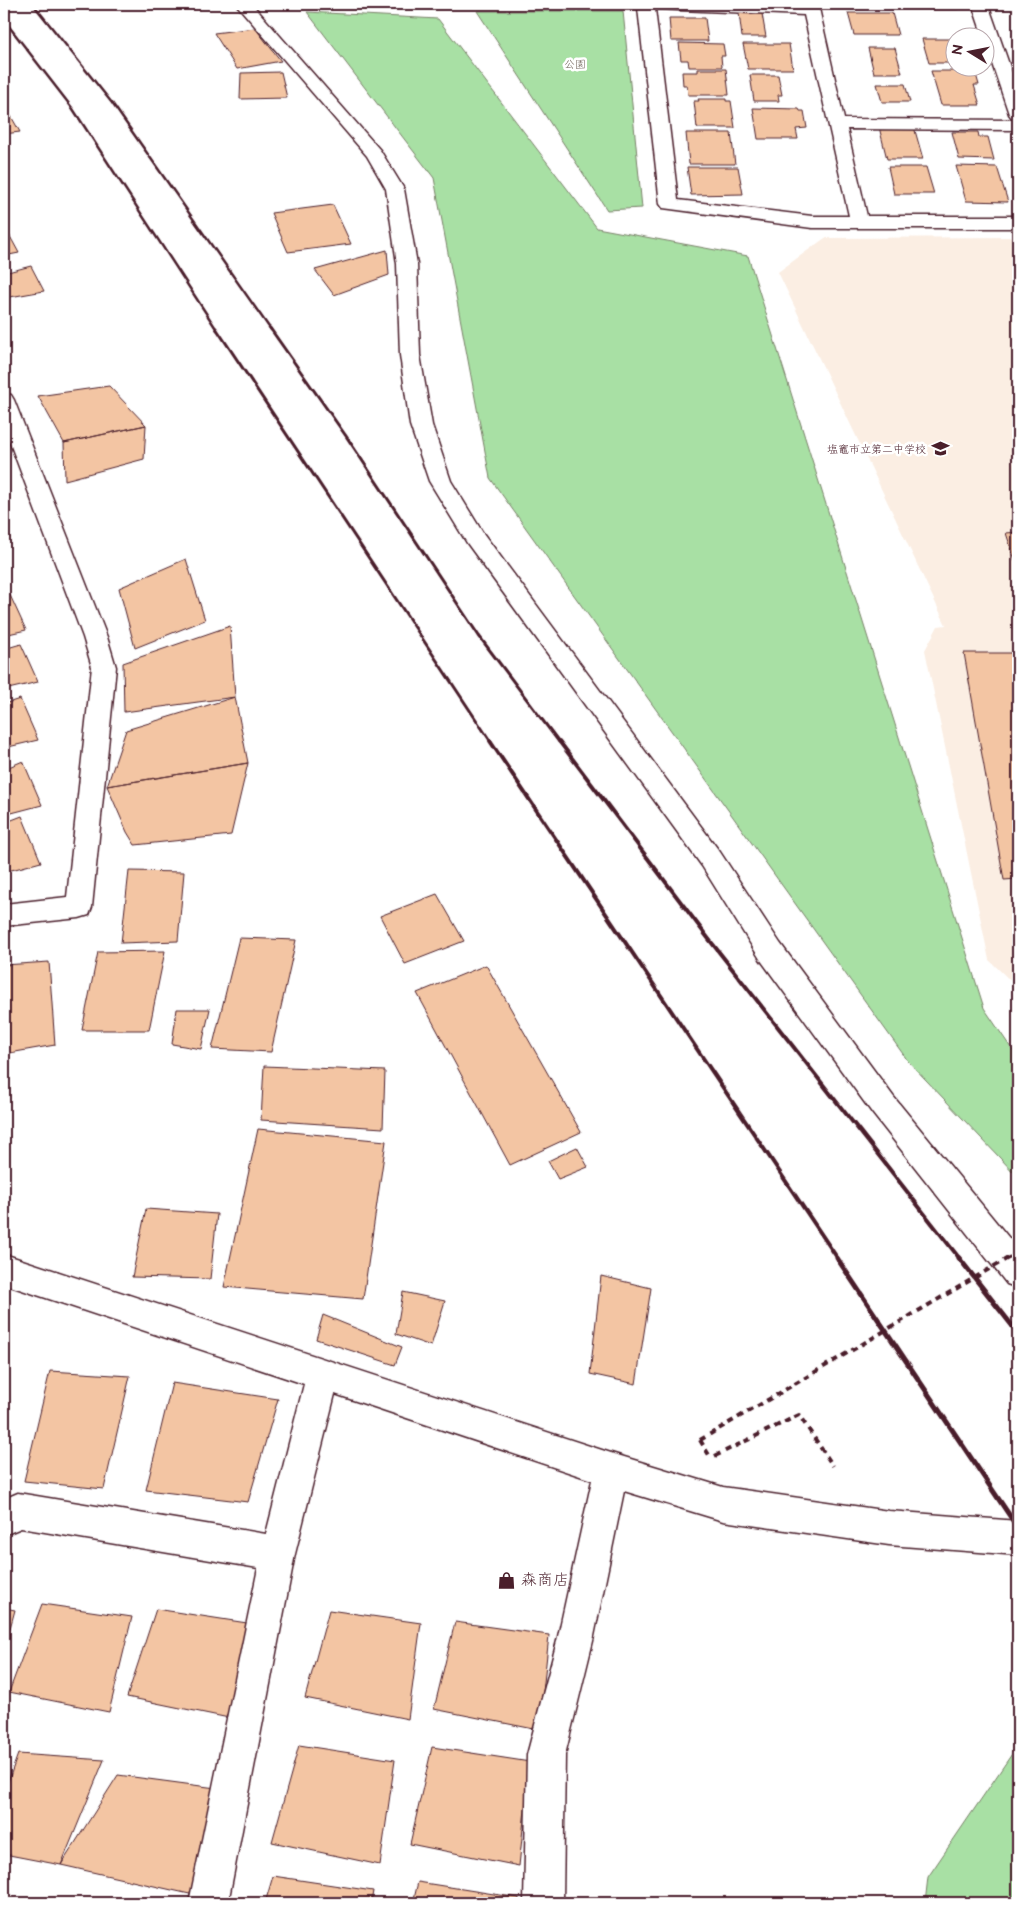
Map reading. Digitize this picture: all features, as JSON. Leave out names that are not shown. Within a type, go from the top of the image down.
[{"type":"street","points":[[244,4],[374,154],[395,189],[407,264],[410,355],[420,425],[440,481],[465,522],[711,859],[770,951],[798,990],[883,1105],[1018,1273]]},
{"type":"street","points":[[642,4],[811,7],[859,222]]},
{"type":"street","points":[[646,4],[669,204],[812,222],[1018,222]]},
{"type":"street","points":[[980,4],[1018,114]]},
{"type":"street","points":[[838,124],[1018,125]]},
{"type":"street","points":[[4,400],[95,637],[104,667],[78,907],[4,915]]},
{"type":"street","points":[[4,1269],[611,1470],[723,1504],[888,1528],[1018,1538]]},
{"type":"street","points":[[208,1903],[278,1554],[323,1375]]},
{"type":"street","points":[[543,1903],[546,1755],[575,1641],[611,1470]]},
{"type":"street","points":[[4,1518],[18,1510],[278,1554]]},
{"type":"path","points":[[834,1466],[799,1415],[711,1458],[700,1440],[1018,1252]]},
{"type":"shaded area","name":"塩竈市立第二中学校","points":[[1018,237],[1018,988],[989,960],[925,650],[938,626],[946,625],[778,272],[825,238]]},
{"type":"green space","name":"公園","points":[[477,11],[623,11],[642,208],[607,210]]},
{"type":"green space","points":[[307,12],[438,19],[597,228],[748,256],[984,1008],[1013,1051],[1018,1052],[1018,1177],[908,1061],[490,478],[434,178]]},
{"type":"green space","points":[[1018,1745],[1018,1903],[925,1903],[928,1877]]},
{"type":"building","points":[[848,4],[873,4],[874,6],[849,6]]},
{"type":"building","points":[[913,4],[957,4],[958,9],[915,9]]},
{"type":"building","points":[[739,13],[762,14],[766,37],[742,37]]},
{"type":"building","points":[[848,13],[892,13],[898,35],[854,35]]},
{"type":"building","points":[[669,18],[705,18],[708,41],[671,41]]},
{"type":"building","points":[[255,28],[281,61],[237,69],[214,33]]},
{"type":"building","points":[[922,39],[944,39],[944,63],[929,63]]},
{"type":"building","points":[[679,43],[723,44],[725,56],[721,56],[722,67],[689,67],[688,60],[681,60]]},
{"type":"building","points":[[743,44],[789,44],[793,69],[748,69]]},
{"type":"building","points":[[868,48],[895,48],[902,73],[874,73]]},
{"type":"building","points":[[698,69],[726,69],[729,95],[688,95],[687,85],[683,85],[682,72],[698,72]]},
{"type":"building","points":[[931,71],[944,71],[944,78],[977,78],[979,85],[974,85],[980,105],[941,105]]},
{"type":"building","points":[[281,72],[287,98],[240,99],[241,73]]},
{"type":"building","points":[[750,75],[778,75],[782,95],[778,95],[779,101],[754,101]]},
{"type":"building","points":[[877,84],[905,84],[910,102],[882,102]]},
{"type":"building","points":[[698,99],[726,99],[726,101],[731,101],[735,128],[697,128],[694,101],[699,101]]},
{"type":"building","points":[[753,108],[799,109],[804,111],[807,128],[796,129],[798,139],[758,139]]},
{"type":"building","points":[[8,111],[20,132],[4,134],[4,112]]},
{"type":"building","points":[[879,127],[914,127],[923,159],[887,159]]},
{"type":"building","points":[[952,132],[978,132],[979,137],[988,137],[994,160],[959,159]]},
{"type":"building","points":[[686,133],[731,133],[735,164],[689,164]]},
{"type":"building","points":[[956,166],[997,167],[1008,202],[966,201]]},
{"type":"building","points":[[687,167],[738,167],[743,194],[691,195]]},
{"type":"building","points":[[888,167],[926,167],[934,194],[894,194]]},
{"type":"building","points":[[333,205],[351,244],[288,252],[271,213]]},
{"type":"building","points":[[6,229],[19,253],[4,256],[4,230]]},
{"type":"building","points":[[387,250],[389,275],[334,295],[315,270]]},
{"type":"building","points":[[31,266],[44,291],[4,298],[4,273]]},
{"type":"building","points":[[109,386],[146,425],[64,443],[38,396]]},
{"type":"building","points":[[146,425],[144,459],[65,480],[64,443]]},
{"type":"building","points":[[1018,532],[1018,569],[1006,533]]},
{"type":"building","points":[[186,559],[205,620],[135,648],[119,588]]},
{"type":"building","points":[[9,593],[26,630],[4,635],[4,595]]},
{"type":"building","points":[[230,626],[235,697],[124,712],[123,663]]},
{"type":"building","points":[[21,644],[38,682],[4,690],[4,649]]},
{"type":"building","points":[[964,653],[1018,653],[1018,879],[1004,880]]},
{"type":"building","points":[[235,697],[248,763],[107,786],[126,730]]},
{"type":"building","points":[[20,699],[38,740],[4,748],[4,704]]},
{"type":"building","points":[[23,761],[42,805],[4,815],[4,769]]},
{"type":"building","points":[[248,763],[231,835],[135,845],[127,832],[107,786]]},
{"type":"building","points":[[22,816],[41,862],[4,872],[4,823]]},
{"type":"building","points":[[129,871],[184,872],[178,941],[121,943]]},
{"type":"building","points":[[437,894],[464,941],[405,964],[380,916]]},
{"type":"building","points":[[239,938],[296,940],[271,1052],[212,1049]]},
{"type":"building","points":[[165,951],[149,1030],[82,1030],[98,952]]},
{"type":"building","points":[[49,962],[55,1045],[4,1054],[4,965]]},
{"type":"building","points":[[486,965],[581,1132],[510,1165],[417,993]]},
{"type":"building","points":[[177,1009],[210,1009],[201,1049],[172,1044]]},
{"type":"building","points":[[264,1066],[385,1071],[383,1128],[261,1120]]},
{"type":"building","points":[[258,1129],[386,1141],[363,1299],[224,1287]]},
{"type":"building","points":[[577,1147],[588,1167],[558,1179],[548,1161]]},
{"type":"building","points":[[146,1209],[217,1214],[210,1279],[132,1277]]},
{"type":"building","points":[[601,1276],[651,1288],[636,1384],[590,1374]]},
{"type":"building","points":[[403,1292],[445,1301],[431,1346],[396,1334]]},
{"type":"building","points":[[323,1315],[402,1347],[395,1365],[316,1339]]},
{"type":"building","points":[[50,1371],[130,1376],[104,1489],[24,1481]]},
{"type":"building","points":[[172,1383],[278,1399],[248,1502],[146,1490]]},
{"type":"building","points":[[42,1604],[132,1617],[109,1712],[9,1692]]},
{"type":"building","points":[[4,1608],[15,1610],[4,1650]]},
{"type":"building","points":[[156,1609],[247,1623],[229,1718],[127,1697]]},
{"type":"building","points":[[329,1610],[421,1623],[408,1719],[305,1698]]},
{"type":"building","points":[[455,1622],[549,1635],[539,1730],[434,1709]]},
{"type":"building","points":[[299,1745],[395,1760],[380,1865],[272,1842]]},
{"type":"building","points":[[432,1747],[530,1762],[519,1866],[410,1844]]},
{"type":"building","points":[[18,1754],[104,1760],[61,1865],[4,1854],[4,1793]]},
{"type":"building","points":[[118,1775],[216,1788],[194,1895],[61,1865]]},
{"type":"building","points":[[273,1876],[373,1891],[371,1903],[265,1903]]},
{"type":"building","points":[[418,1882],[519,1898],[519,1903],[413,1903]]},
{"type":"railway","points":[[33,4],[112,103],[271,330]]},
{"type":"railway","points":[[4,20],[73,109],[217,330]]},
{"type":"railway","points":[[216,328],[491,742]]},
{"type":"railway","points":[[270,328],[346,436],[479,636],[559,742]]},
{"type":"railway","points":[[490,741],[838,1259]]},
{"type":"railway","points":[[559,741],[708,938],[960,1259]]},
{"type":"railway","points":[[837,1258],[1018,1528]]},
{"type":"railway","points":[[959,1258],[1018,1333]]},
{"type":"place","name":"塩竈市立第二中学校","points":[[940,449]]},
{"type":"place","name":"森商店","points":[[507,1580]]}]
